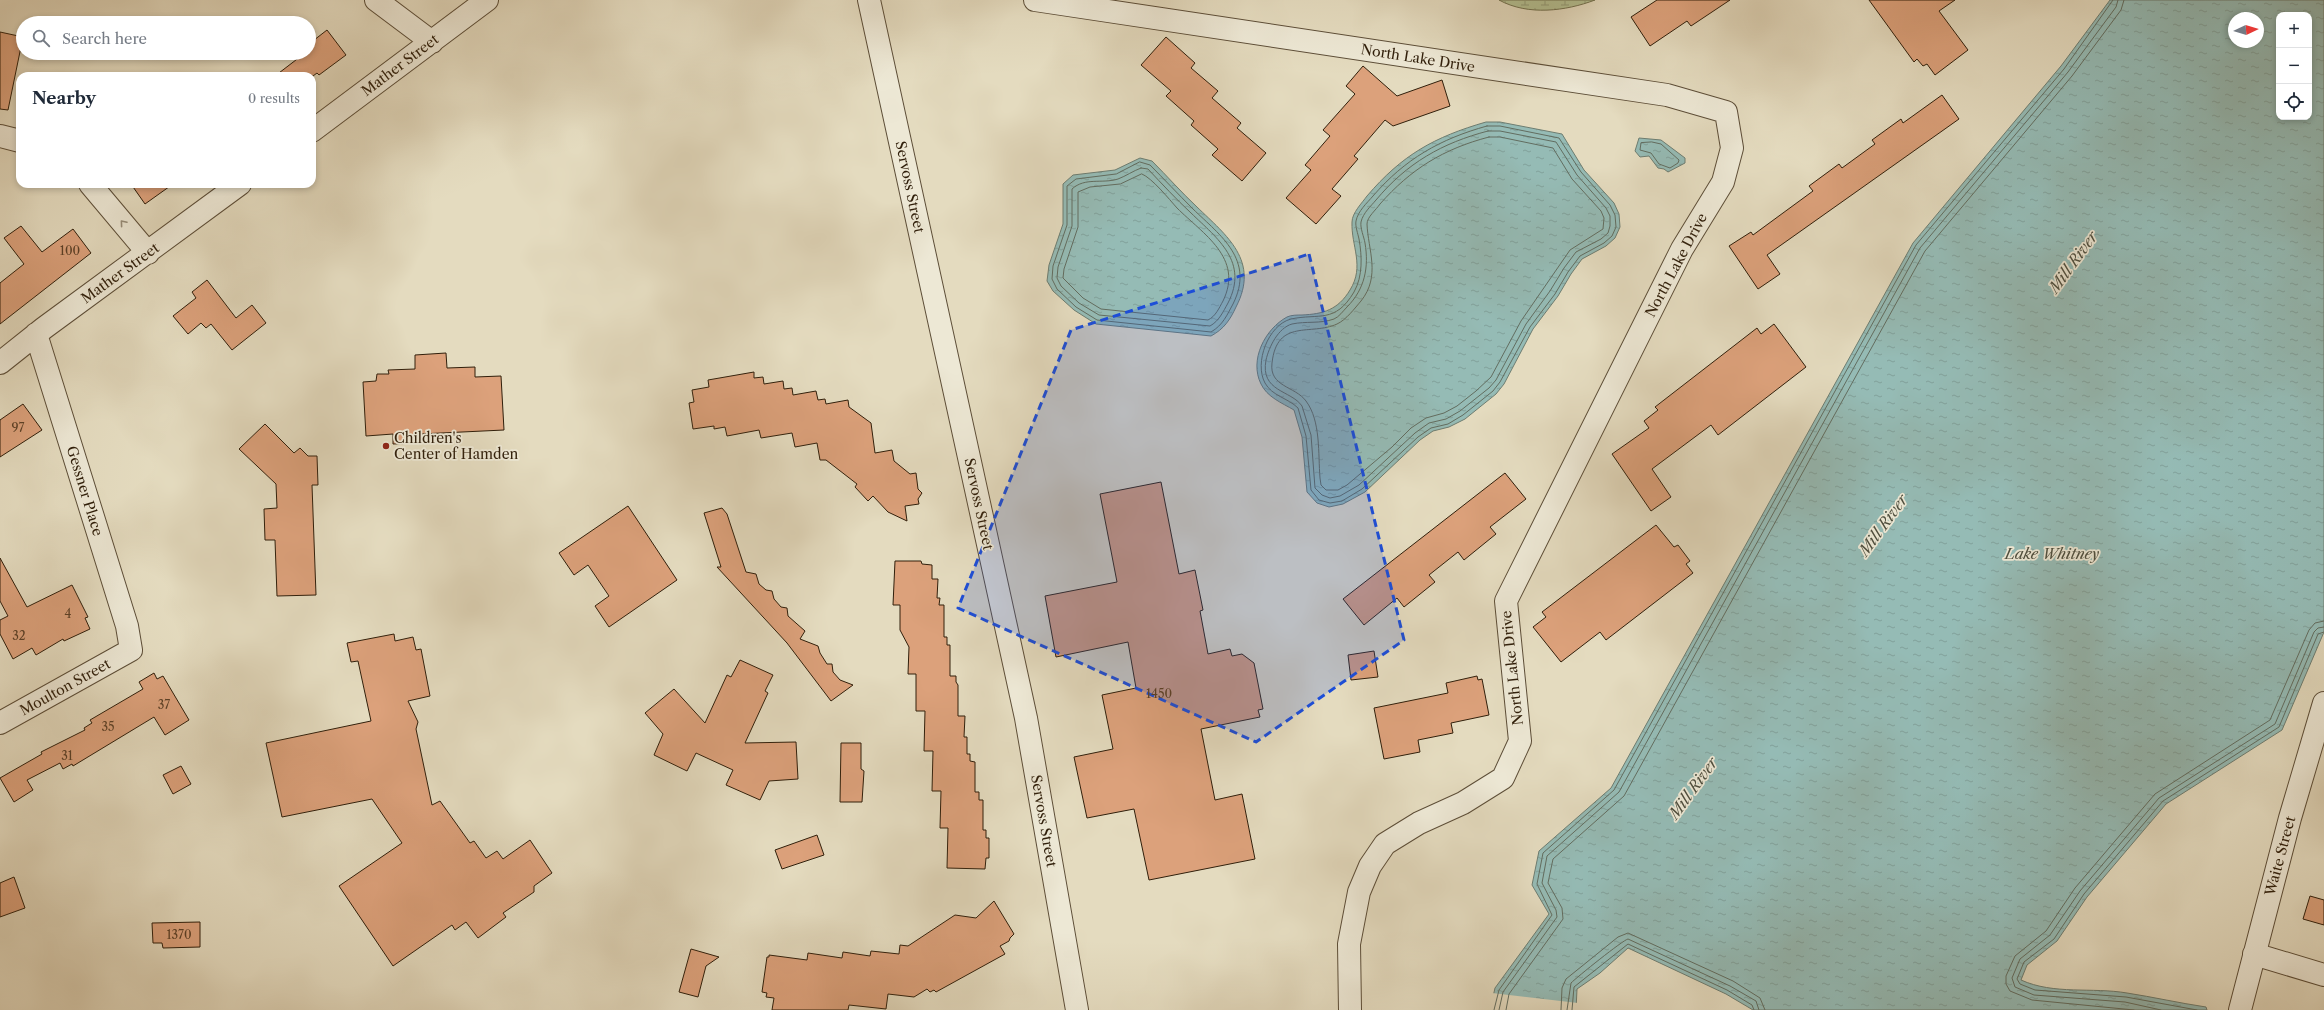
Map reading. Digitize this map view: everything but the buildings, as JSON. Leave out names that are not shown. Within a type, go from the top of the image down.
[{"type":"street","points":[[376,0],[432,42]]},
{"type":"street","name":"Mather Street","points":[[316,128],[487,0]]},
{"type":"street","name":"Servoss Street","points":[[869,0],[1026,718],[1077,1010]]},
{"type":"street","name":"North Lake Drive","points":[[1035,0],[1667,95],[1726,112],[1732,148],[1723,182],[1682,249],[1506,601],[1520,741],[1503,778],[1462,803],[1419,823],[1385,844],[1370,866],[1359,892],[1350,936],[1350,1010]]},
{"type":"street","points":[[0,136],[16,140]]},
{"type":"street","points":[[93,188],[148,253]]},
{"type":"street","name":"Mather Street","points":[[0,363],[36,334],[235,188]]},
{"type":"street","name":"Gessner Place","points":[[36,334],[127,626],[131,650]]},
{"type":"street","name":"Moulton Street","points":[[0,723],[131,650]]},
{"type":"street","name":"Waite Street","points":[[2240,1010],[2290,818],[2324,703]]},
{"type":"street","points":[[2254,954],[2324,975]]},
{"type":"highlighted area","points":[[1309,254],[1404,640],[1256,742],[958,608],[1071,330]]},
{"type":"green space","points":[[1499,0],[1595,0],[1560,9],[1534,10],[1510,5]]},
{"type":"water","name":"Lake Whitney","points":[[2110,0],[2324,0],[2324,632],[2282,730],[2166,804],[2087,897],[2057,941],[2027,965],[2021,980],[2047,988],[2127,993],[2206,1007],[2207,1010],[1753,1010],[1726,994],[1628,948],[1600,973],[1577,989],[1576,1010],[1490,1010],[1495,988],[1549,914],[1532,885],[1539,851],[1611,788],[1913,243],[2061,66]]},
{"type":"water","points":[[1486,122],[1500,122],[1562,134],[1584,170],[1614,203],[1619,214],[1620,227],[1615,238],[1606,246],[1582,259],[1558,296],[1533,329],[1504,384],[1496,394],[1465,419],[1449,427],[1433,431],[1420,440],[1365,492],[1343,504],[1329,507],[1317,503],[1307,492],[1302,437],[1294,410],[1267,393],[1261,384],[1257,365],[1261,346],[1272,329],[1287,317],[1329,310],[1345,297],[1354,281],[1357,264],[1352,231],[1352,219],[1355,212],[1367,196],[1393,169],[1420,149],[1435,141],[1450,134]]},
{"type":"water","points":[[1639,138],[1661,140],[1685,158],[1685,163],[1668,172],[1664,169],[1658,168],[1649,156],[1640,157],[1635,151]]},
{"type":"water","points":[[1140,158],[1152,161],[1185,196],[1219,228],[1237,251],[1242,263],[1244,276],[1242,291],[1236,307],[1226,324],[1211,336],[1096,324],[1074,310],[1053,291],[1047,281],[1049,265],[1063,224],[1063,184],[1073,175],[1115,170]]},
{"type":"pier","points":[[1492,993],[1578,1003],[1578,1010],[1488,1010]]},
{"type":"place","name":"Children's Center of Hamden","points":[[386,446]]},
{"type":"water label","name":"Mill River","points":[[2073,262]]},
{"type":"water label","name":"Mill River","points":[[1883,525]]},
{"type":"water label","name":"Mill River","points":[[1693,788]]}]
